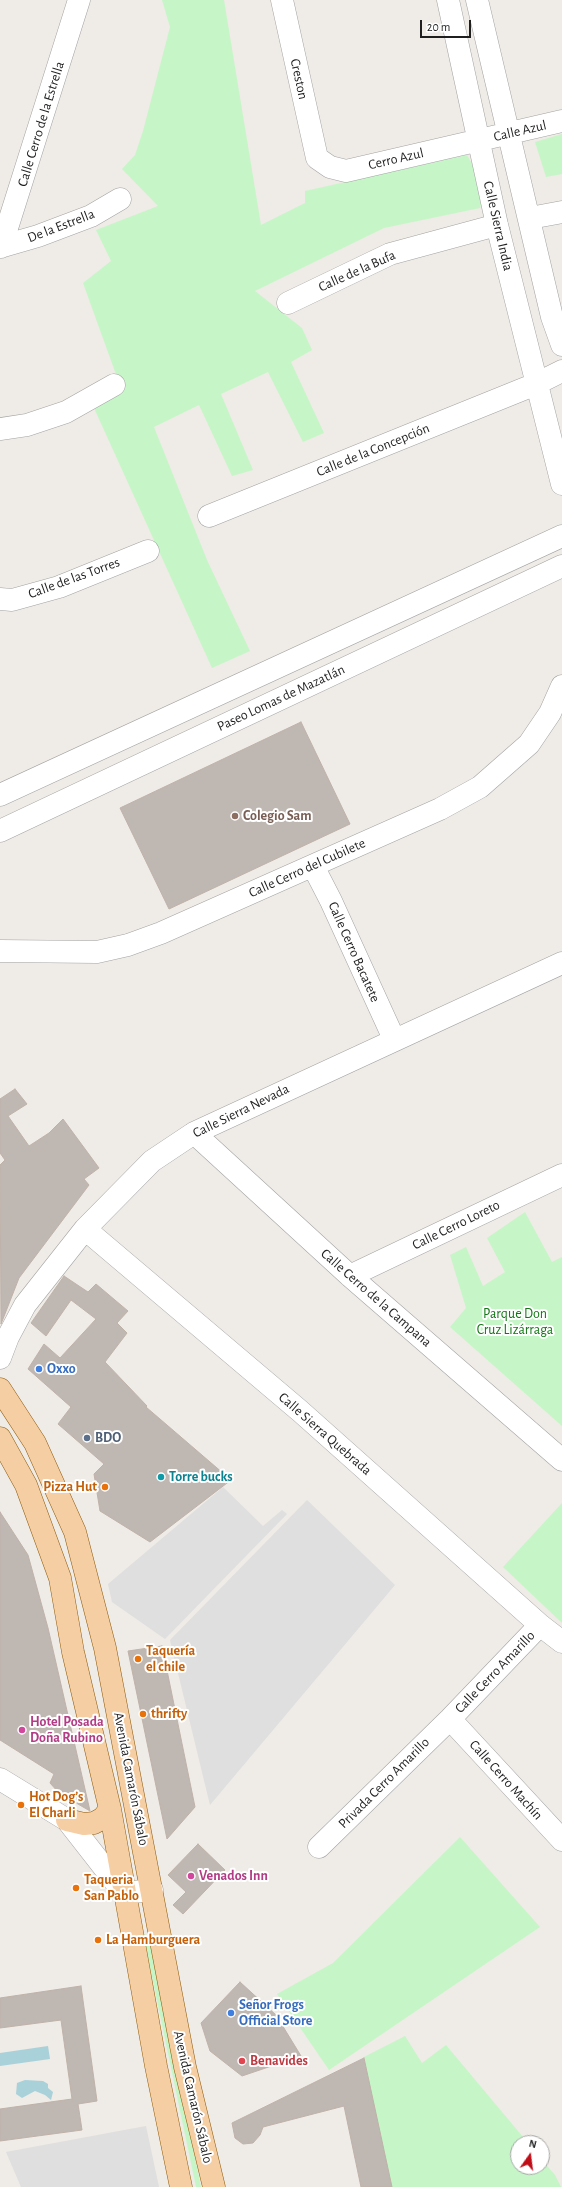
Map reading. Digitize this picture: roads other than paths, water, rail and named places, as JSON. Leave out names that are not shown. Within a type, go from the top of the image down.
[{"type":"main road","name":"Avenida Camarón Sábalo","points":[[0,1389],[35,1443],[75,1532],[105,1648],[185,2067],[214,2187]]},
{"type":"main road","name":"Avenida Camarón Sábalo","points":[[0,1438],[26,1485],[60,1578],[73,1652],[110,1809],[156,2066],[182,2187]]},
{"type":"main road","points":[[67,1820],[84,1824],[94,1823],[103,1818],[110,1809]]},
{"type":"street","name":"Calle Cerro de la Estrella","points":[[1,247],[79,0]]},
{"type":"street","name":"Creston","points":[[282,0],[317,158]]},
{"type":"street","name":"Calle Sierra India","points":[[448,0],[497,225],[536,384],[558,452],[562,484]]},
{"type":"street","points":[[478,0],[552,317],[562,345]]},
{"type":"street","name":"Calle Azul","points":[[479,140],[562,121]]},
{"type":"street","name":"Cerro Azul","points":[[317,158],[330,167],[346,171],[479,140]]},
{"type":"street","name":"De la Estrella","points":[[1,247],[38,236],[91,216],[120,199]]},
{"type":"street","points":[[530,218],[562,212]]},
{"type":"street","name":"Calle de la Bufa","points":[[288,303],[390,254],[497,225]]},
{"type":"street","name":"Calle de la Concepción","points":[[209,516],[536,384],[562,371]]},
{"type":"street","points":[[0,429],[28,425],[66,412],[114,385]]},
{"type":"street","name":"Paseo Lomas de Mazatlán","points":[[0,795],[562,536]]},
{"type":"street","name":"Calle de las Torres","points":[[0,599],[12,600],[59,587],[148,551]]},
{"type":"street","name":"Paseo Lomas de Mazatlán","points":[[0,831],[562,566]]},
{"type":"street","name":"Calle Cerro del Cubilete","points":[[0,951],[97,952],[128,945],[161,933],[440,809],[480,787],[529,744],[550,713],[562,686]]},
{"type":"street","name":"Calle Cerro Bacatete","points":[[313,866],[331,901],[394,1039]]},
{"type":"street","name":"Calle Sierra Nevada","points":[[0,1358],[8,1337],[25,1305],[85,1229],[152,1161],[194,1133],[394,1039],[562,963]]},
{"type":"street","name":"Calle Cerro de la Campana","points":[[194,1133],[350,1276],[562,1460]]},
{"type":"street","name":"Calle Cerro Loreto","points":[[350,1276],[562,1175]]},
{"type":"street","name":"Calle Sierra Quebrada","points":[[85,1229],[300,1411],[540,1625],[562,1642]]},
{"type":"street","name":"Calle Cerro Amarillo","points":[[450,1718],[540,1625]]},
{"type":"street","name":"Calle Cerro Machín","points":[[450,1718],[562,1840]]},
{"type":"street","name":"Privada Cerro Amarillo","points":[[319,1847],[450,1718]]},
{"type":"street","points":[[0,1779],[67,1820],[124,1892],[152,1890]]},
{"type":"water","points":[[48,2046],[50,2059],[0,2066],[0,2053]]},
{"type":"water","points":[[25,2080],[43,2081],[48,2084],[48,2088],[53,2092],[51,2100],[45,2095],[35,2091],[22,2098],[16,2094],[17,2083]]},
{"type":"place","name":"Colegio Sam","points":[[235,816]]},
{"type":"place","name":"Oxxo","points":[[39,1369]]},
{"type":"place","name":"BDO","points":[[87,1438]]},
{"type":"place","name":"Torre bucks","points":[[161,1477]]},
{"type":"place","name":"Pizza Hut","points":[[105,1487]]},
{"type":"place","name":"Taquería el chile","points":[[138,1659]]},
{"type":"place","name":"thrifty","points":[[143,1714]]},
{"type":"place","name":"Hotel Posada Doña Rubino","points":[[22,1730]]},
{"type":"place","name":"Hot Dog’s El Charli","points":[[21,1805]]},
{"type":"place","name":"Venados Inn","points":[[191,1876]]},
{"type":"place","name":"Taqueria San Pablo","points":[[76,1888]]},
{"type":"place","name":"La Hamburguera","points":[[98,1940]]},
{"type":"place","name":"Señor Frogs Official Store","points":[[231,2013]]},
{"type":"place","name":"Benavides","points":[[242,2061]]},
{"type":"park label","name":"Parque Don Cruz Lizárraga","points":[[515,1322]]}]
